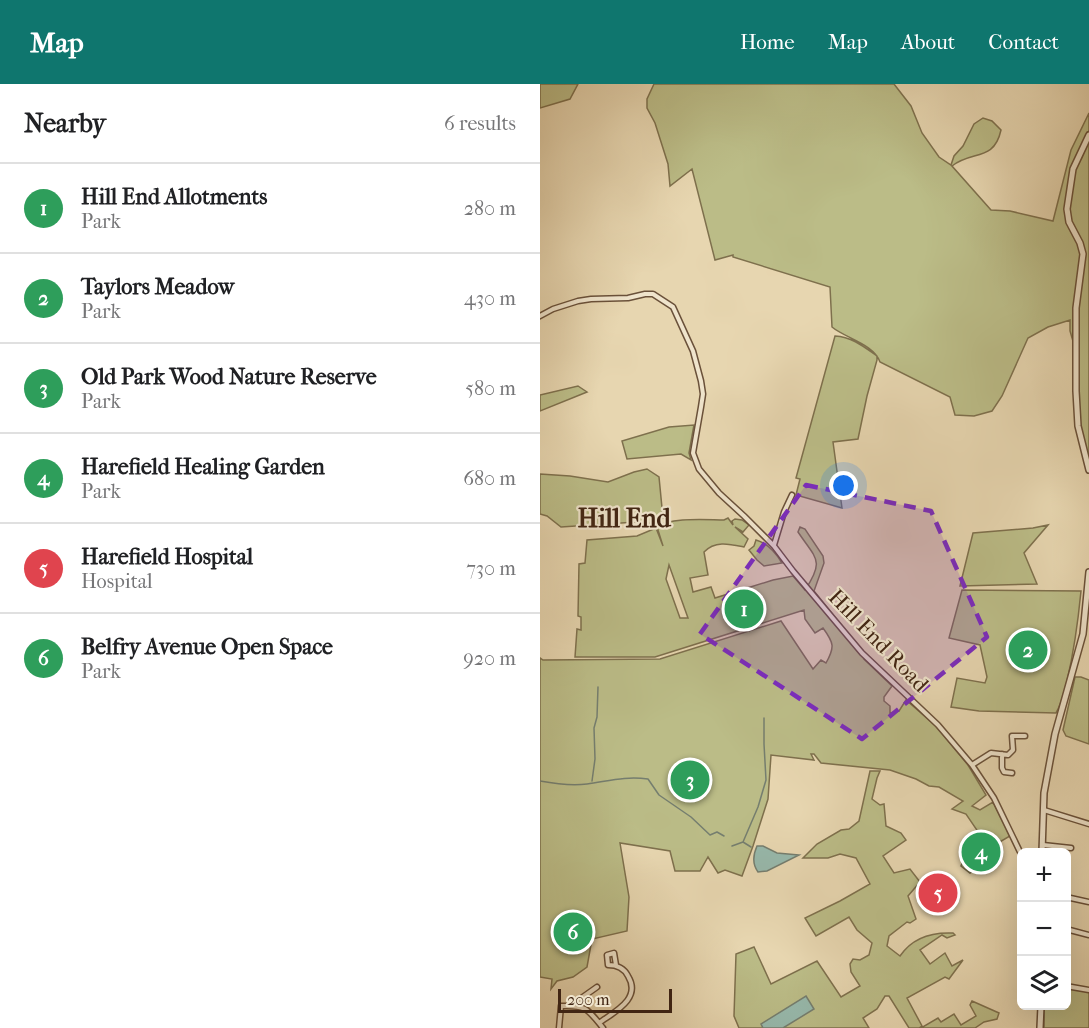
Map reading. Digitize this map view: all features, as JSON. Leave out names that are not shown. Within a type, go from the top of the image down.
[{"type":"street","points":[[1089,135],[1073,169],[1067,209],[1069,222],[1083,254],[1076,308],[1076,399],[1078,426],[1089,470]]},
{"type":"street","name":"Hill End Road","points":[[540,316],[553,309],[591,298],[628,298],[645,294],[653,294],[673,307],[693,351],[702,381],[703,394],[693,453],[699,469],[719,493],[774,546],[793,572],[862,653],[938,725],[972,765],[994,798],[1018,848]]},
{"type":"street","points":[[774,546],[784,512],[792,495]]},
{"type":"street","points":[[1042,848],[1044,793],[1055,734],[1083,634],[1089,572]]},
{"type":"street","points":[[972,765],[991,753],[1008,755],[1013,750],[1012,736],[1024,736]]},
{"type":"street","points":[[1002,754],[1004,772],[1012,772]]},
{"type":"street","points":[[1044,810],[1089,824]]},
{"type":"street","points":[[1042,844],[1065,848]]},
{"type":"street","points":[[1071,898],[1089,902]]},
{"type":"street","points":[[1071,930],[1089,935]]},
{"type":"street","points":[[599,1023],[624,1005],[630,995],[632,986],[629,977],[616,965]]},
{"type":"street","points":[[579,1006],[580,999],[597,987]]},
{"type":"street","points":[[1071,987],[1089,990]]},
{"type":"street","points":[[559,1028],[561,1006],[579,1006],[586,1009],[603,1028]]},
{"type":"street","points":[[1040,1028],[1041,1010]]},
{"type":"highlighted area","points":[[806,485],[931,511],[987,637],[862,739],[700,634]]},
{"type":"green space","points":[[540,84],[578,84],[570,99],[540,108]]},
{"type":"green space","points":[[654,84],[894,84],[911,106],[922,133],[939,157],[951,165],[974,124],[983,118],[992,121],[1001,130],[993,147],[952,166],[991,210],[1010,211],[1053,221],[1071,150],[1089,113],[1089,465],[1079,431],[1077,355],[1070,331],[1070,320],[1048,327],[1028,338],[1002,396],[992,411],[974,416],[955,415],[950,397],[880,362],[872,350],[832,327],[830,287],[733,257],[733,255],[715,260],[692,169],[670,186],[668,164],[655,123],[647,108],[647,99]]},
{"type":"green space","points":[[835,336],[852,340],[877,356],[858,439],[833,442],[842,508],[796,495],[800,479],[796,478]]},
{"type":"green space","points":[[578,386],[587,392],[540,411],[540,395]]},
{"type":"green space","points":[[694,425],[689,453],[691,460],[681,454],[627,459],[622,441],[669,427]]},
{"type":"green space","points":[[647,469],[659,477],[663,518],[643,526],[636,522],[561,527],[547,516],[540,514],[540,474],[608,482]]},
{"type":"green space","points":[[728,518],[733,525],[732,521],[735,519],[742,520],[749,525],[743,532],[735,527],[748,539],[744,547],[718,544],[708,548],[704,552],[708,575],[690,578],[693,592],[711,587],[715,598],[793,576],[805,590],[815,572],[816,560],[798,532],[800,527],[805,529],[823,556],[824,563],[814,591],[860,648],[864,659],[892,686],[884,697],[884,701],[890,706],[890,713],[899,711],[906,700],[936,726],[968,765],[986,795],[972,806],[980,810],[993,802],[1010,836],[991,847],[999,859],[980,871],[975,870],[970,873],[961,866],[965,855],[981,836],[966,814],[952,809],[963,801],[939,787],[929,786],[890,770],[821,763],[814,754],[811,754],[814,760],[771,755],[768,799],[742,876],[725,870],[718,873],[708,857],[700,871],[675,871],[670,851],[620,843],[629,897],[627,931],[592,939],[587,967],[573,977],[557,981],[551,989],[552,979],[540,977],[540,658],[543,660],[660,659],[781,621],[813,669],[821,660],[826,663],[831,653],[832,645],[827,633],[823,628],[815,633],[805,619],[804,610],[655,657],[575,657],[577,629],[581,630],[581,617],[578,616],[579,564],[585,563],[587,540],[637,536],[656,528],[663,546],[657,527],[663,524],[689,520]],"holes":[[[669,565],[688,618],[680,618],[666,579]]]},
{"type":"green space","points":[[1048,525],[1024,553],[1037,584],[960,586],[973,533]]},
{"type":"green space","points":[[756,540],[771,549],[782,563],[764,566],[757,560],[749,550],[754,546]]},
{"type":"green space","points":[[962,590],[1081,591],[1076,636],[1063,697],[1056,713],[979,711],[951,707],[957,678],[985,683],[987,677],[980,645],[949,638]]},
{"type":"green space","points":[[1075,677],[1089,680],[1089,744],[1066,736],[1063,730]]},
{"type":"green space","points":[[870,771],[880,771],[872,799],[880,805],[884,804],[886,826],[901,833],[906,840],[883,856],[894,873],[910,869],[920,882],[908,896],[916,919],[910,923],[907,922],[889,936],[887,946],[900,956],[910,945],[923,937],[953,933],[955,935],[947,938],[942,935],[920,950],[930,964],[945,953],[952,966],[963,960],[949,979],[945,977],[907,998],[922,1026],[919,1028],[909,1028],[889,996],[885,996],[877,1009],[863,1018],[869,1028],[739,1028],[734,1016],[736,954],[754,947],[771,984],[817,961],[841,997],[860,986],[851,972],[850,964],[853,959],[860,960],[869,955],[872,943],[857,930],[849,917],[816,936],[805,918],[870,884],[856,858],[840,854],[828,858],[803,858],[817,844],[841,830],[849,829],[859,821]]},
{"type":"green space","points":[[1071,989],[1089,992],[1089,1028],[1044,1028],[1044,1010],[1071,1010]]},
{"type":"green space","points":[[972,1001],[999,1013],[997,1019],[984,1022],[975,1028],[921,1028],[938,1018],[941,1022],[954,1014],[961,1025],[976,1016],[970,1005]]},
{"type":"shaded area","points":[[757,846],[763,846],[777,853],[799,855],[767,871],[758,872],[754,859]]},
{"type":"shaded area","points":[[806,996],[814,1009],[783,1028],[763,1028],[761,1024]]},
{"type":"waterway","points":[[592,781],[598,687]]},
{"type":"waterway","points":[[743,842],[758,807],[766,780],[764,718]]},
{"type":"waterway","points":[[540,781],[575,785],[624,778],[648,779],[659,795],[691,817],[710,835],[717,832],[724,836]]},
{"type":"waterway","points":[[732,846],[743,842],[751,847]]},
{"type":"place","name":"Hill End Allotments","points":[[744,609]]},
{"type":"place","name":"Taylors Meadow","points":[[1028,650]]},
{"type":"place","name":"Old Park Wood Nature Reserve","points":[[690,780]]},
{"type":"place","name":"Harefield Healing Garden","points":[[981,852]]},
{"type":"place","name":"Harefield Hospital","points":[[938,893]]},
{"type":"place","name":"Belfry Avenue Open Space","points":[[573,932]]},
{"type":"district","name":"Hill End","points":[[624,518]]}]
